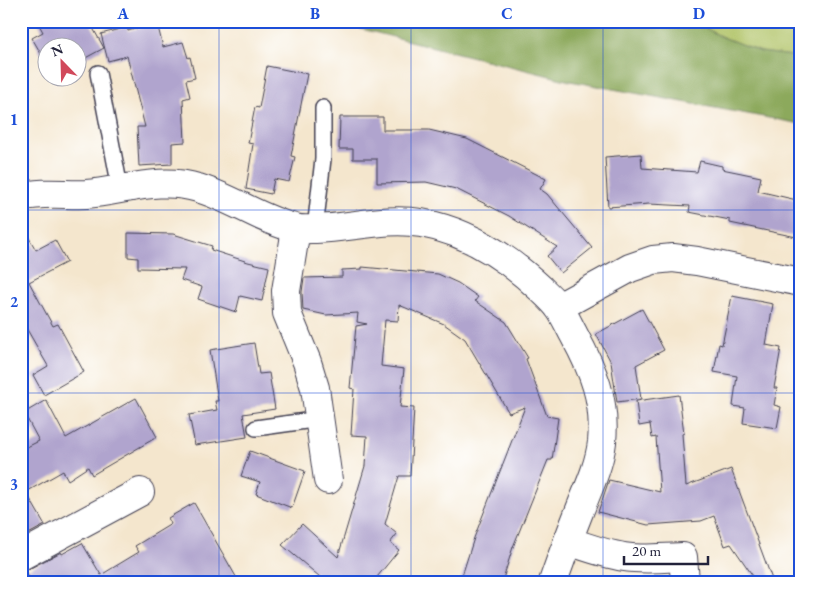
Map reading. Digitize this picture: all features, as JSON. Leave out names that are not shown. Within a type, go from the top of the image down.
[{"type":"street","points":[[21,198],[45,194],[73,195],[95,193],[120,188],[168,183],[197,187],[239,204],[266,218],[306,229],[397,221],[420,223],[444,228],[464,236],[501,256],[520,270],[559,307],[585,355],[596,380],[600,396],[603,427],[602,443],[596,468],[553,582]]},
{"type":"street","points":[[306,229],[286,292],[287,313],[315,388],[328,480]]},
{"type":"street","points":[[559,307],[630,268],[653,260],[673,258],[697,261],[801,282]]},
{"type":"street","points":[[21,556],[140,492]]},
{"type":"street","points":[[568,541],[624,557],[683,557],[685,581]]},
{"type":"lane","points":[[98,73],[120,188]]},
{"type":"lane","points":[[306,229],[323,158],[322,108]]},
{"type":"lane","points":[[256,428],[320,419]]},
{"type":"green space","points":[[329,21],[693,21],[720,36],[761,52],[801,57],[801,124],[570,81]]},
{"type":"green space","points":[[693,21],[801,21],[801,57],[761,52],[720,36]]},
{"type":"building","points":[[37,21],[89,21],[104,48],[88,57],[88,38],[38,38],[38,48],[32,38],[43,32]]},
{"type":"building","points":[[157,23],[163,47],[183,42],[188,58],[190,57],[195,78],[186,80],[190,97],[183,99],[185,142],[172,143],[172,164],[139,166],[137,127],[145,127],[127,56],[108,61],[101,34],[127,27],[128,31]]},
{"type":"building","points":[[267,66],[307,74],[291,156],[295,157],[289,182],[274,179],[271,194],[246,189],[253,144],[248,143],[255,107],[259,108]]},
{"type":"building","points":[[340,117],[383,117],[383,130],[429,130],[467,139],[546,179],[540,189],[547,194],[592,248],[561,273],[547,256],[557,247],[509,216],[456,189],[426,182],[377,183],[377,159],[353,159],[353,149],[339,149]]},
{"type":"building","points":[[641,154],[642,168],[697,172],[700,161],[722,166],[722,169],[761,177],[758,191],[801,201],[801,238],[689,212],[690,206],[649,204],[608,207],[605,157]]},
{"type":"building","points":[[21,224],[36,250],[55,240],[67,262],[29,282],[53,326],[58,324],[84,372],[44,395],[33,375],[48,366],[21,319]]},
{"type":"building","points":[[128,233],[173,234],[212,246],[211,250],[269,267],[262,301],[240,296],[236,312],[198,299],[202,287],[181,280],[185,269],[138,268],[138,258],[128,257]]},
{"type":"building","points":[[362,267],[438,274],[458,283],[478,297],[475,301],[506,322],[528,358],[526,359],[547,416],[558,418],[552,460],[548,460],[513,547],[502,582],[460,582],[474,538],[525,407],[509,413],[465,339],[444,324],[399,305],[398,321],[385,320],[381,366],[404,369],[400,407],[414,408],[410,476],[399,476],[385,524],[397,534],[390,543],[399,550],[373,582],[326,582],[282,545],[302,524],[338,557],[365,466],[367,436],[351,435],[354,389],[350,388],[356,326],[367,324],[357,322],[358,313],[326,315],[303,310],[302,292],[304,278],[342,277],[342,270],[362,269]]},
{"type":"building","points":[[732,296],[773,304],[766,345],[781,348],[774,388],[777,388],[774,405],[781,407],[777,428],[743,423],[745,408],[733,406],[737,376],[714,372],[719,344],[722,345]]},
{"type":"building","points":[[642,309],[664,350],[636,365],[641,399],[617,402],[611,362],[596,334]]},
{"type":"building","points":[[254,343],[259,374],[269,373],[275,409],[243,414],[247,437],[195,445],[189,415],[217,410],[215,401],[218,401],[210,350]]},
{"type":"building","points":[[679,395],[684,433],[682,434],[686,486],[731,469],[773,582],[757,582],[731,544],[725,546],[714,516],[701,521],[648,525],[598,512],[609,480],[660,492],[656,437],[652,438],[650,424],[639,426],[636,401]]},
{"type":"building","points":[[136,398],[157,437],[92,475],[88,467],[68,480],[63,471],[26,492],[45,525],[21,538],[21,450],[39,441],[24,413],[46,400],[66,438]]},
{"type":"building","points":[[250,451],[305,471],[292,508],[256,494],[260,482],[241,476]]},
{"type":"building","points":[[194,503],[239,582],[32,582],[25,571],[82,543],[101,575],[139,552],[135,546],[171,524],[168,518]]}]
